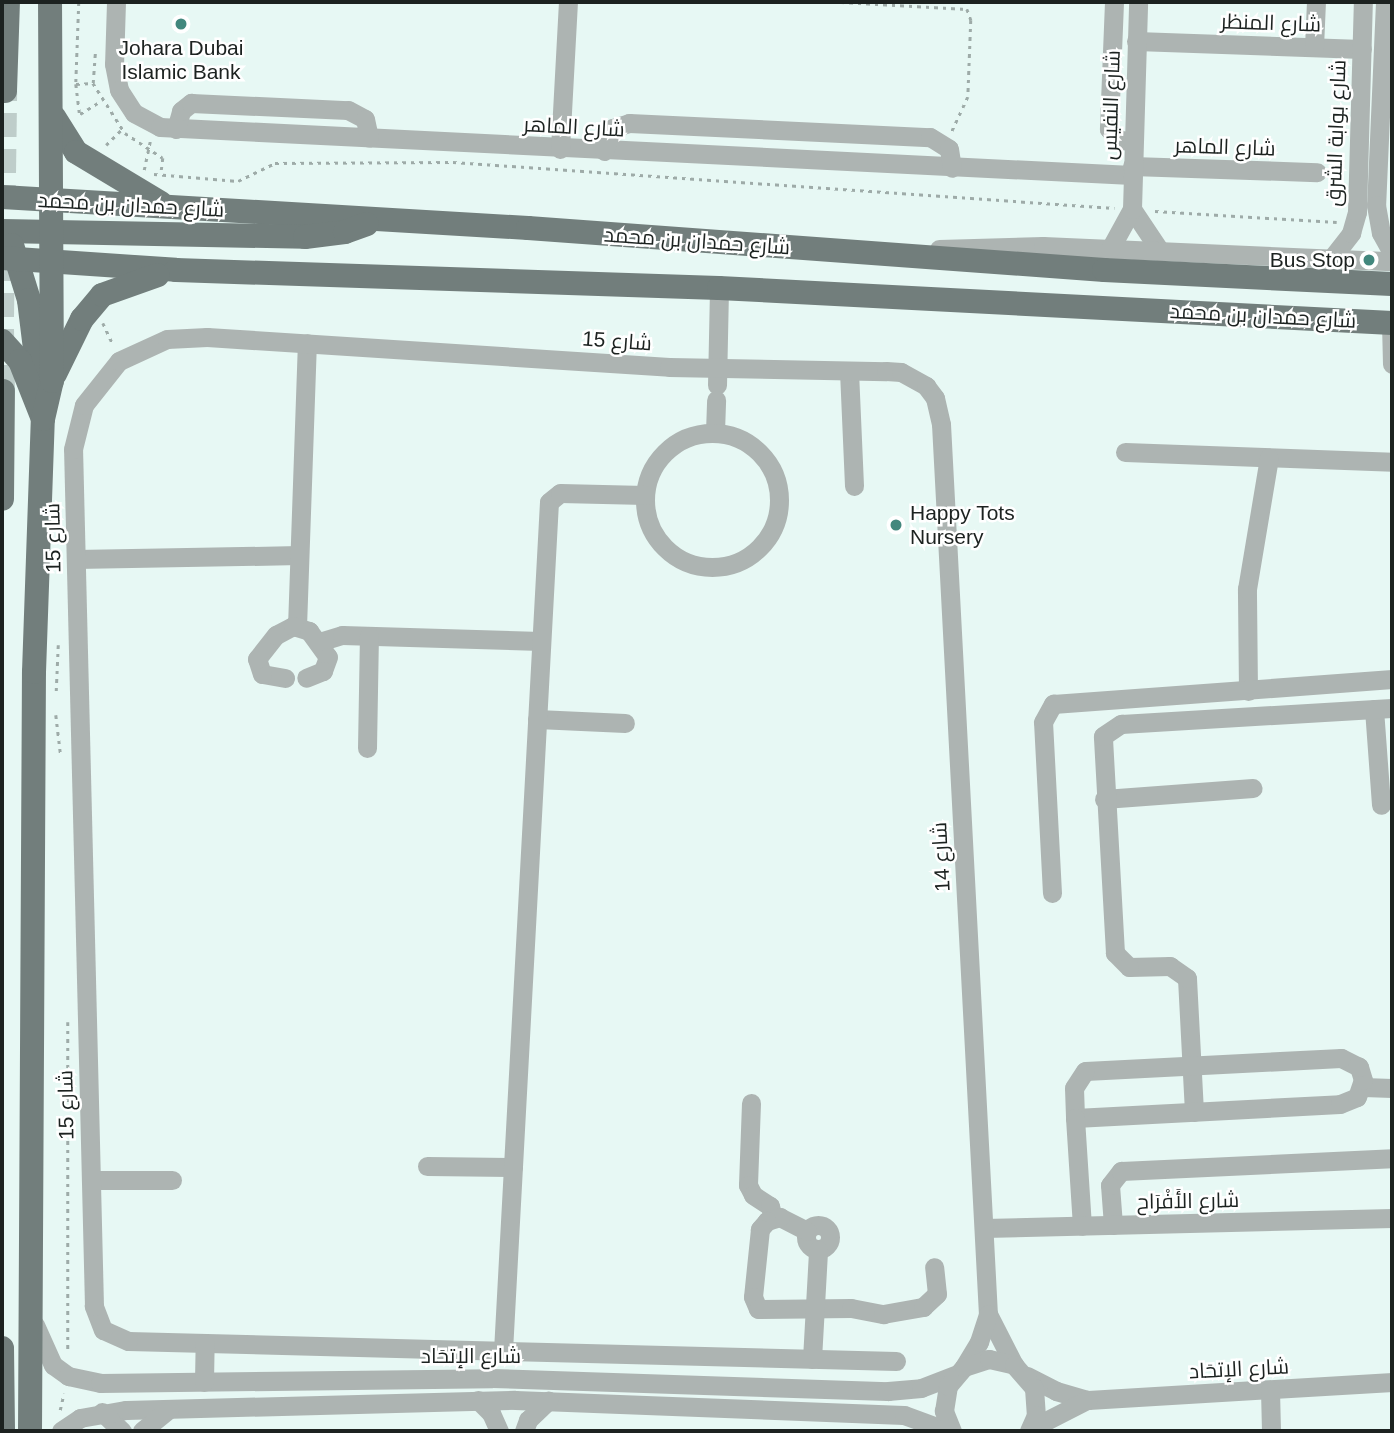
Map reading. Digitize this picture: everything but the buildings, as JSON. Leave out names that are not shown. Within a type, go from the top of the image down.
[{"type":"main road","points":[[5,90],[8,2]]},
{"type":"main road","points":[[50,2],[52,381]]},
{"type":"main road","points":[[51,113],[76,152],[124,185],[171,208]]},
{"type":"main road","name":"شارع حمدان بن محمد","points":[[2,197],[377,219],[886,255],[1392,284]]},
{"type":"main road","points":[[3,228],[27,218],[51,200]]},
{"type":"main road","points":[[3,228],[322,237],[377,219]]},
{"type":"main road","points":[[3,228],[10,258],[33,321],[43,419],[34,673],[30,1431]]},
{"type":"main road","name":"شارع حمدان بن محمد","points":[[10,258],[176,270],[719,288],[1392,323]]},
{"type":"main road","points":[[43,419],[52,381],[82,319],[102,295],[176,270]]},
{"type":"main road","points":[[2,341],[20,361],[43,419]]},
{"type":"main road","points":[[2,499],[3,391]]},
{"type":"main road","points":[[2,1348],[3,1431]]},
{"type":"street","name":"شارع الماهر","points":[[116,2],[114,64],[119,90],[134,113],[153,125],[176,129],[951,167],[1317,172]]},
{"type":"street","points":[[560,149],[568,2]]},
{"type":"street","points":[[1114,2],[1109,129],[1119,140],[1133,141]]},
{"type":"street","name":"شارع النفيس","points":[[1111,249],[1132,209],[1138,2]]},
{"type":"street","points":[[1314,47],[1316,2]]},
{"type":"street","name":"شارع بوابة الشرق","points":[[1331,259],[1354,223],[1363,2]]},
{"type":"street","name":"شارع بوابة الشرق","points":[[1385,2],[1376,205],[1381,233],[1392,253]]},
{"type":"street","name":"شارع المنظر","points":[[1136,41],[1362,49]]},
{"type":"street","points":[[176,129],[181,111],[191,103],[321,108],[361,114],[369,138]]},
{"type":"street","points":[[604,151],[613,128],[629,123],[930,138],[944,143],[951,167]]},
{"type":"street","points":[[1132,209],[1160,251]]},
{"type":"street","points":[[886,255],[999,246],[1392,261]]},
{"type":"street","points":[[715,432],[719,288]]},
{"type":"street","points":[[1392,323],[1392,365]]},
{"type":"street","name":"شارع 15","points":[[205,1343],[128,1341],[103,1330],[94,1306],[76,559],[76,433],[90,393],[119,361],[167,339],[307,343],[717,385],[849,371],[901,372],[915,378],[935,398]]},
{"type":"street","points":[[297,627],[307,343]]},
{"type":"street","points":[[849,371],[854,486]]},
{"type":"street","name":"شارع 14","points":[[935,398],[941,424],[988,1314],[979,1342],[944,1398],[950,1431]]},
{"type":"street","points":[[715,432],[752,445],[776,477],[778,516],[758,550],[722,566],[683,560],[654,534],[645,495],[652,471],[667,450],[690,436],[715,432]]},
{"type":"street","points":[[1125,452],[1392,462]]},
{"type":"street","points":[[1248,691],[1248,581],[1269,458]]},
{"type":"street","points":[[503,1351],[550,498],[560,493],[645,495]]},
{"type":"street","points":[[76,559],[299,555]]},
{"type":"street","points":[[285,678],[262,674],[257,659],[281,631],[297,627],[319,642],[327,652],[326,666],[317,675],[306,678]]},
{"type":"street","points":[[319,642],[335,636],[541,641]]},
{"type":"street","points":[[367,748],[369,636]]},
{"type":"street","points":[[1052,893],[1043,722],[1049,707],[1058,702],[1392,679]]},
{"type":"street","points":[[1194,1112],[1184,974],[1170,966],[1129,967],[1115,953],[1101,741],[1116,725],[1383,708],[1381,805]]},
{"type":"street","points":[[537,719],[625,723]]},
{"type":"street","points":[[1104,799],[1253,788]]},
{"type":"street","points":[[1075,1118],[1340,1104],[1353,1100],[1363,1087],[1359,1067],[1342,1058],[1191,1063],[1085,1071],[1074,1088],[1075,1118],[1082,1226]]},
{"type":"street","points":[[1363,1087],[1392,1088]]},
{"type":"street","points":[[751,1103],[748,1185],[753,1195],[770,1206],[773,1218]]},
{"type":"street","points":[[1113,1225],[1110,1185],[1121,1171],[1392,1158]]},
{"type":"street","points":[[427,1166],[513,1167]]},
{"type":"street","points":[[91,1180],[172,1180]]},
{"type":"street","points":[[773,1218],[787,1218],[807,1231],[816,1224],[827,1228],[830,1239],[818,1250],[812,1359]]},
{"type":"street","points":[[773,1218],[758,1236],[754,1304],[766,1311],[851,1308],[883,1314],[923,1307],[937,1294],[933,1267]]},
{"type":"street","name":"شارع الأَفْرَاح","points":[[984,1228],[1392,1218]]},
{"type":"street","name":"شارع الإتحَاد","points":[[31,1307],[44,1353],[68,1376],[100,1383],[492,1378],[888,1391],[921,1388],[989,1359],[1020,1370],[1056,1391],[1088,1400],[1392,1382]]},
{"type":"street","name":"شارع 14","points":[[988,1314],[1037,1401],[1030,1430]]},
{"type":"street","points":[[204,1382],[205,1343],[897,1362]]},
{"type":"street","points":[[1270,1390],[1271,1431]]},
{"type":"street","points":[[478,1400],[491,1413],[499,1431]]},
{"type":"street","name":"شارع الإتحَاد","points":[[61,1431],[102,1412],[478,1400],[904,1415],[921,1417],[950,1431]]},
{"type":"street","name":"شارع الإتحَاد","points":[[1030,1430],[1088,1400]]},
{"type":"street","points":[[524,1431],[528,1420],[548,1401]]},
{"type":"street","points":[[142,1431],[169,1409]]},
{"type":"street","points":[[102,1412],[122,1431]]},
{"type":"path","points":[[79,2],[79,114],[82,128]]},
{"type":"path","points":[[841,2],[956,6],[970,14],[966,106],[944,143]]},
{"type":"path","points":[[79,114],[119,90]]},
{"type":"path","points":[[100,152],[134,113]]},
{"type":"path","points":[[143,173],[153,125]]},
{"type":"path","points":[[135,171],[238,181],[275,163],[453,162],[1354,223]]},
{"type":"tunnel","points":[[2,317],[5,91]]},
{"type":"tunnel","points":[[2,329],[3,391]]},
{"type":"place","name":"Johara Dubai Islamic Bank","points":[[181,24]]},
{"type":"place","name":"Bus Stop","points":[[1369,260]]},
{"type":"place","name":"Happy Tots Nursery","points":[[896,525]]}]
